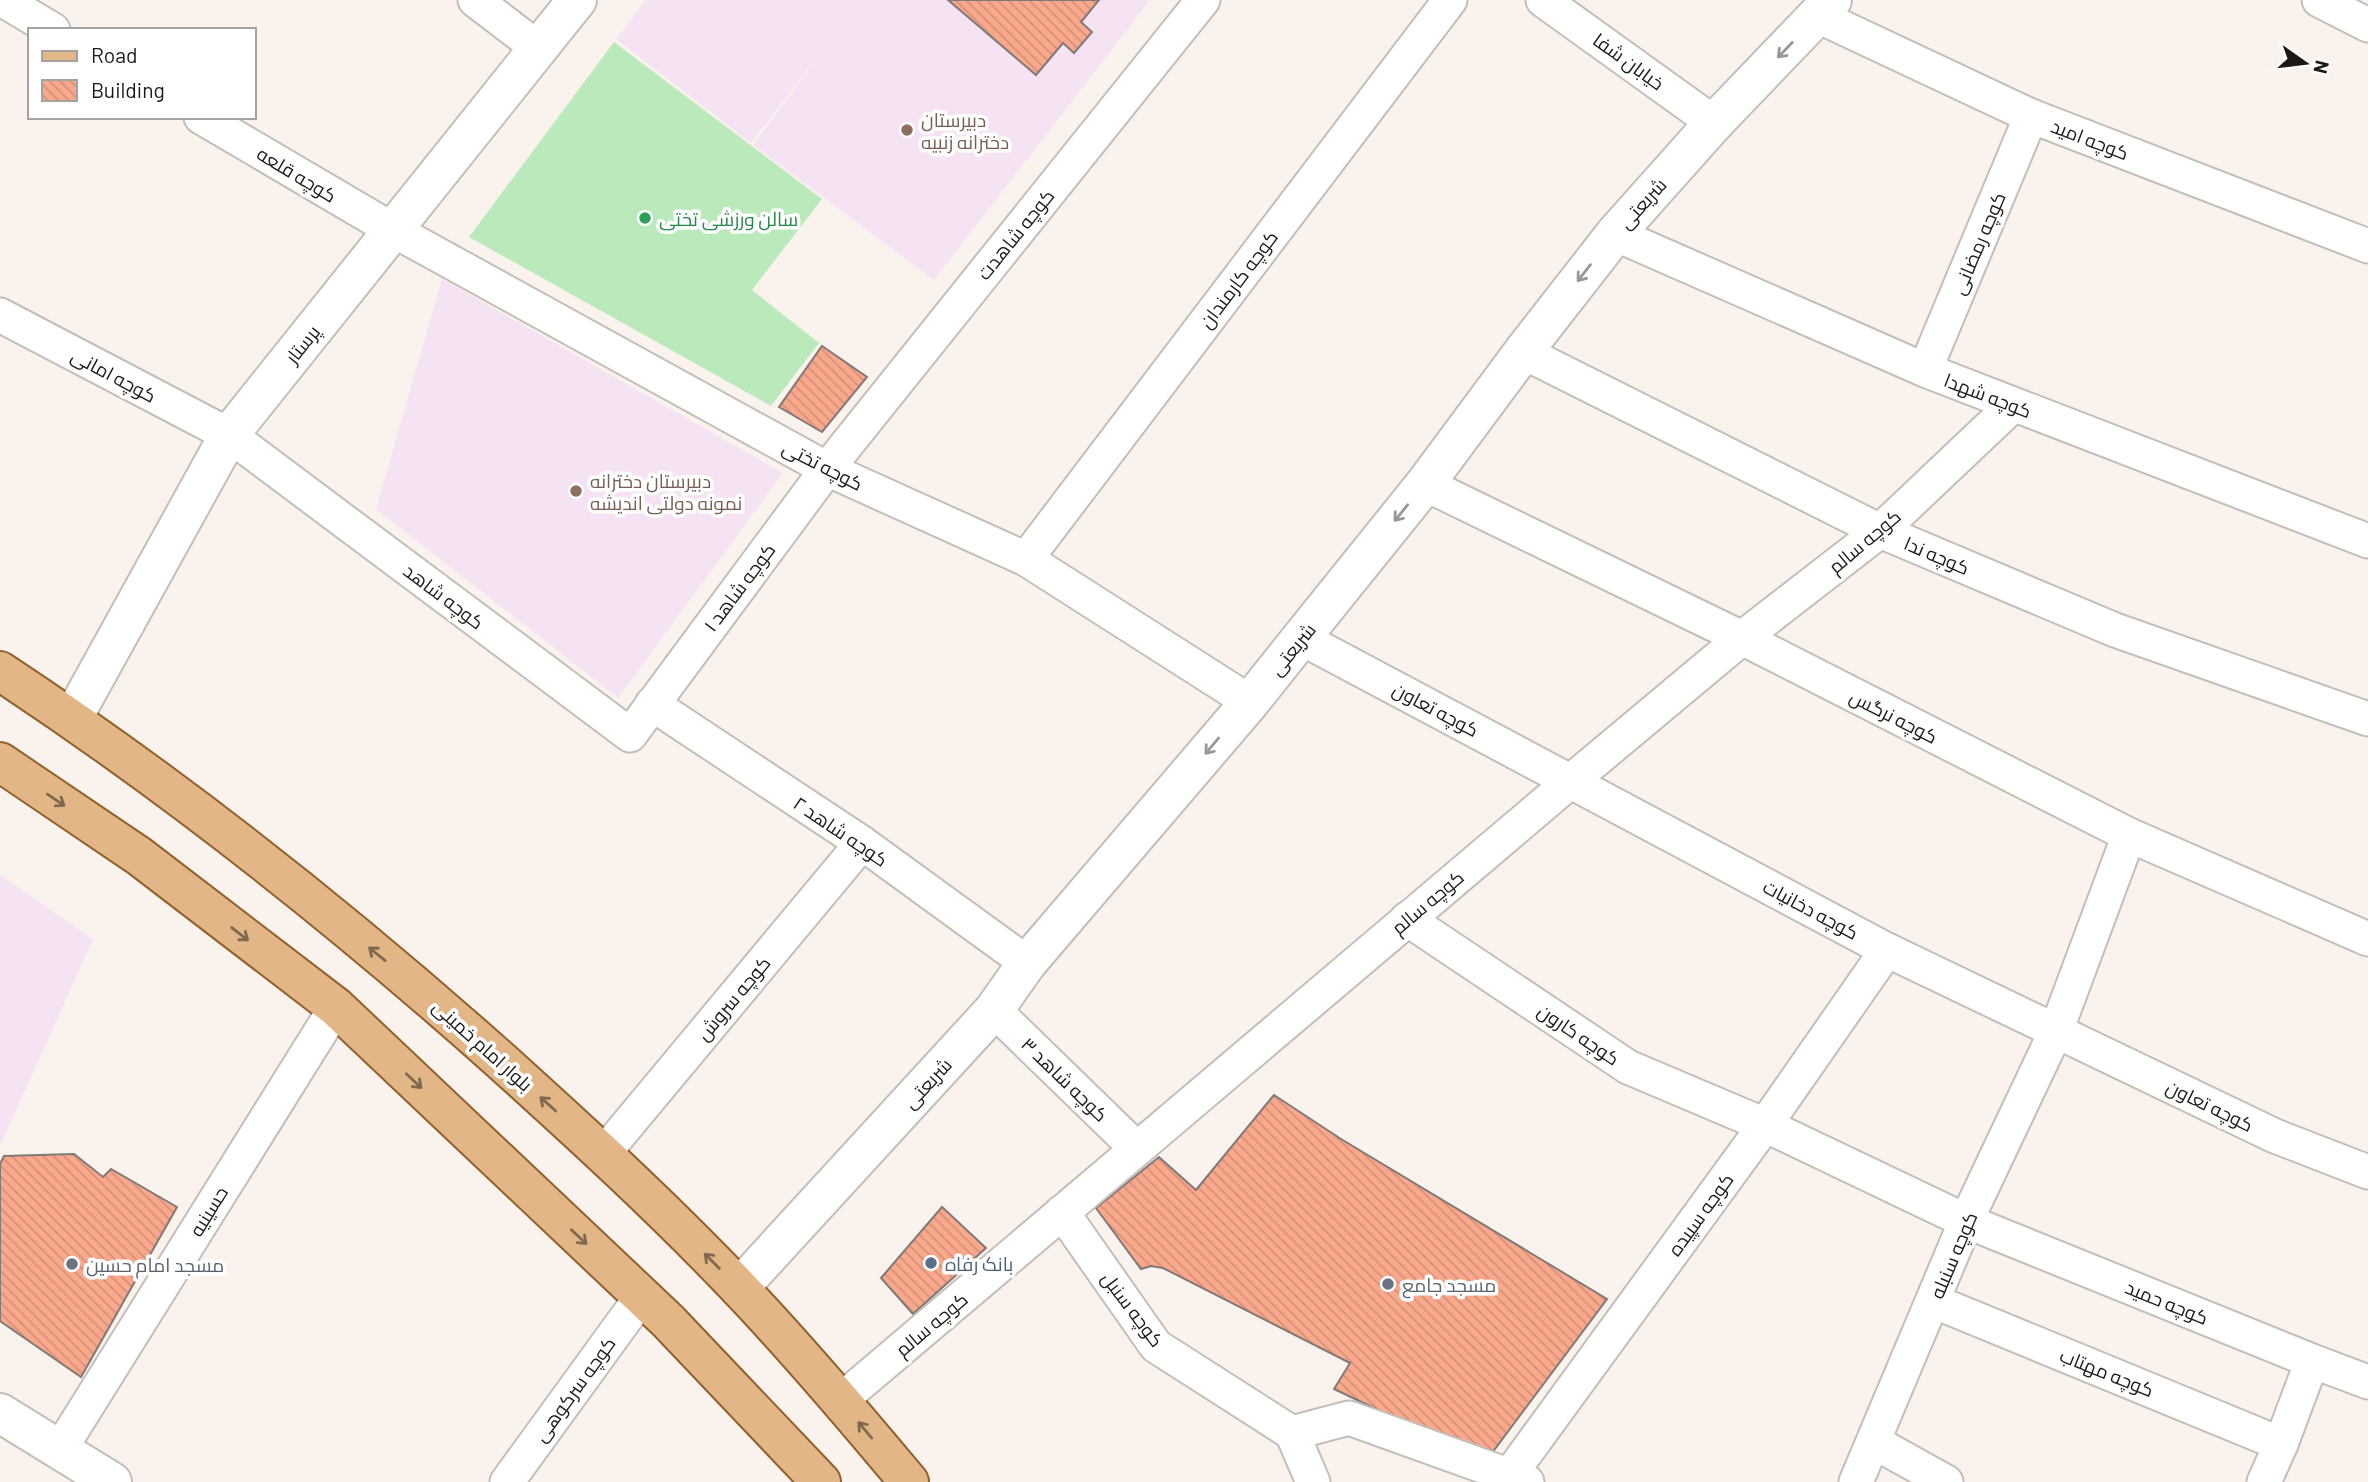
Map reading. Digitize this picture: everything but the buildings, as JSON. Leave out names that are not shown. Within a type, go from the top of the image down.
[{"type":"main road","name":"بلوار امام خمینی","points":[[0,671],[72,719],[259,859],[399,972],[604,1153],[739,1288],[841,1400],[909,1482]]},
{"type":"main road","points":[[0,762],[139,856],[336,1007],[642,1296],[821,1482]]},
{"type":"street","points":[[3,0],[50,28]]},
{"type":"street","points":[[475,0],[539,48]]},
{"type":"street","name":"پرستار","points":[[72,719],[229,435],[577,0]]},
{"type":"street","name":"کوچه شاهدت","points":[[827,469],[1203,0]]},
{"type":"street","name":"کوچه کارمندان","points":[[1027,559],[1450,0]]},
{"type":"street","name":"خیابان شفا","points":[[1543,0],[1714,123]]},
{"type":"street","points":[[2319,0],[2368,25]]},
{"type":"street","name":"شریعتی","points":[[739,1288],[994,1010],[1027,963],[1250,702],[1425,484],[1615,234],[1714,123],[1825,8]]},
{"type":"street","name":"کوچه امید","points":[[1825,8],[2031,116],[2368,246]]},
{"type":"street","name":"کوچه رمضانی","points":[[1925,370],[2031,116]]},
{"type":"street","name":"کوچه قلعه","points":[[204,119],[393,230]]},
{"type":"street","name":"کوچه تختی","points":[[393,230],[827,469],[1027,559],[1250,702]]},
{"type":"street","name":"کوچه شهدا","points":[[1615,234],[1925,370],[2368,541]]},
{"type":"street","name":"کوچه امانی","points":[[0,315],[229,435]]},
{"type":"street","name":"کوچه ندا","points":[[1523,352],[1880,531],[2115,630],[2368,719]]},
{"type":"street","name":"کوچه سالم","points":[[841,1400],[1571,780],[1742,638],[1880,531],[2013,405]]},
{"type":"street","name":"کوچه شاهد","points":[[229,435],[630,734],[652,704]]},
{"type":"street","name":"کوچه شاهد ۱","points":[[652,704],[827,469]]},
{"type":"street","name":"کوچه نرگس","points":[[1425,484],[1742,638],[2129,835],[2368,939]]},
{"type":"street","name":"کوچه تعاون","points":[[1301,638],[1571,780]]},
{"type":"street","name":"کوچه شاهد ۲","points":[[652,704],[862,844],[1027,963]]},
{"type":"street","name":"کوچه دخانیات","points":[[1571,780],[1887,950],[2056,1031]]},
{"type":"street","name":"کوچه سنبله","points":[[1856,1482],[1966,1221],[2056,1031],[2129,835]]},
{"type":"street","name":"کوچه سروش","points":[[604,1153],[862,844]]},
{"type":"street","name":"کوچه کارون","points":[[1407,919],[1628,1067],[1765,1125],[1966,1221]]},
{"type":"street","name":"کوچه سپیده","points":[[1518,1479],[1887,950]]},
{"type":"street","name":"حسینیه","points":[[53,1466],[336,1007]]},
{"type":"street","name":"کوچه شاهد ۳","points":[[994,1010],[1137,1149]]},
{"type":"street","name":"کوچه تعاون","points":[[2056,1031],[2275,1136],[2368,1172]]},
{"type":"street","name":"کوچه سنبل","points":[[1062,1212],[1156,1346],[1292,1433]]},
{"type":"street","name":"کوچه حمید","points":[[1966,1221],[2312,1362],[2368,1382]]},
{"type":"street","name":"کوچه سرکوهی","points":[[507,1482],[642,1296]]},
{"type":"street","name":"کوچه مهتاب","points":[[1933,1301],[2281,1444]]},
{"type":"street","points":[[2264,1482],[2312,1362]]},
{"type":"street","points":[[0,1413],[53,1466],[112,1482]]},
{"type":"street","points":[[1313,1482],[1292,1433],[1349,1418],[1518,1479]]},
{"type":"street","points":[[1874,1442],[1946,1482]]},
{"type":"shaded area","name":"دبیرستان دخترانه زنبیه","points":[[646,0],[1150,0],[934,280],[753,145],[838,30],[751,143],[616,39]]},
{"type":"shaded area","name":"دبیرستان دخترانه نمونه دولتی اندیشه","points":[[442,279],[783,473],[618,698],[376,509]]},
{"type":"shaded area","points":[[0,875],[93,939],[0,1146]]},
{"type":"green space","name":"سالن ورزشی تختی","points":[[614,42],[822,199],[752,290],[819,343],[771,406],[469,237]]},
{"type":"place","name":"دبیرستان دخترانه زنبیه","points":[[907,130]]},
{"type":"place","name":"سالن ورزشی تختی","points":[[645,218]]},
{"type":"place","name":"دبیرستان دخترانه نمونه دولتی اندیشه","points":[[576,491]]},
{"type":"place","name":"بانک رفاه","points":[[931,1263]]},
{"type":"place","name":"مسجد امام حسین","points":[[72,1264]]},
{"type":"place","name":"مسجد جامع","points":[[1388,1284]]}]
